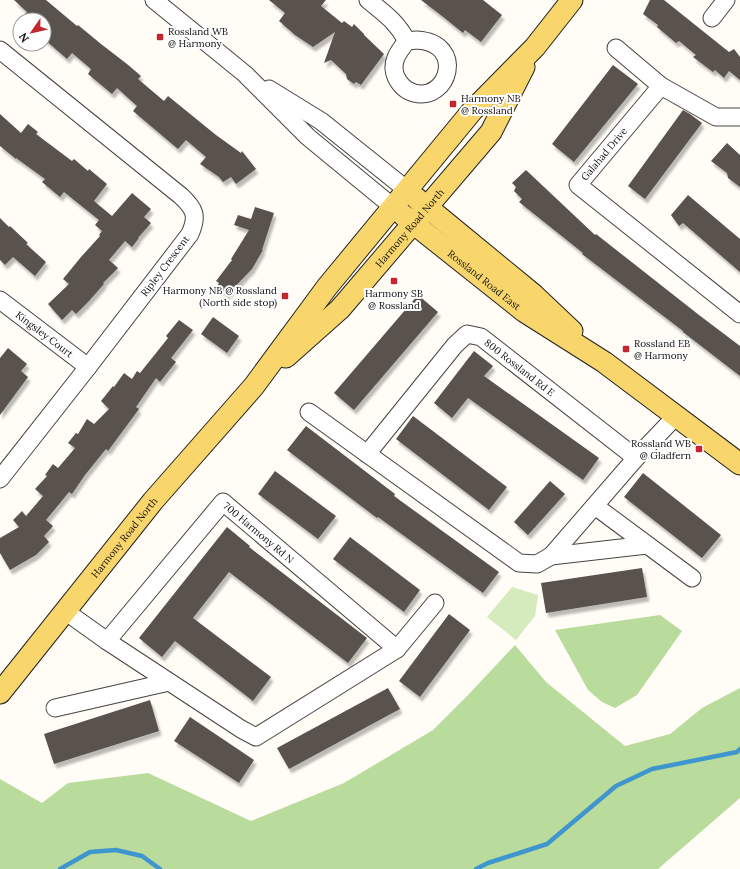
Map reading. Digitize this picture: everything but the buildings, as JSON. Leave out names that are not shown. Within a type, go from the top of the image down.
[{"type":"main road","name":"Harmony Road North","points":[[0,693],[153,500],[254,386],[327,287],[472,111],[535,47],[572,0]]},
{"type":"main road","name":"Harmony Road North","points":[[254,386],[340,309],[491,132],[535,47]]},
{"type":"main road","points":[[407,190],[534,295],[604,362]]},
{"type":"main road","name":"Rossland Road East","points":[[393,207],[525,312],[604,362],[740,464]]},
{"type":"street","name":"Rossland Road East","points":[[154,0],[245,74],[308,137],[393,207]]},
{"type":"street","points":[[368,0],[392,19],[407,41]]},
{"type":"street","points":[[712,18],[726,0]]},
{"type":"street","points":[[616,48],[661,86],[716,117],[740,117]]},
{"type":"street","name":"Ripley Crescent","points":[[0,50],[181,196],[189,204],[194,213],[195,224],[190,234],[88,368],[0,479]]},
{"type":"street","name":"Rossland Road East","points":[[245,74],[321,121],[407,190]]},
{"type":"street","name":"Galahad Drive","points":[[661,86],[578,185],[740,314]]},
{"type":"street","name":"Kingsley Court","points":[[0,300],[88,368]]},
{"type":"street","name":"800 Rossland Rd E","points":[[367,454],[455,345],[467,334],[481,337],[636,458]]},
{"type":"street","points":[[309,412],[519,563],[537,564],[551,556],[636,458],[677,416]]},
{"type":"street","name":"700 Harmony Rd N","points":[[107,641],[223,502],[397,649]]},
{"type":"street","points":[[595,506],[692,578]]},
{"type":"street","points":[[551,556],[647,545]]},
{"type":"street","points":[[65,611],[169,682],[241,729],[256,737],[397,649],[435,603]]},
{"type":"street","points":[[55,708],[169,682]]},
{"type":"green space","points":[[512,587],[538,595],[535,616],[516,640],[487,617]]},
{"type":"green space","points":[[660,615],[682,631],[637,695],[615,708],[602,702],[588,690],[555,630]]},
{"type":"green space","points":[[515,645],[546,682],[625,746],[670,734],[702,708],[740,688],[740,798],[658,869],[0,869],[0,779],[42,803],[68,783],[148,773],[251,821],[344,783],[433,730]]},
{"type":"waterway","points":[[476,869],[488,863],[547,844],[616,786],[652,769],[737,752],[740,749]]},
{"type":"waterway","points":[[60,869],[90,852],[116,850],[142,856],[160,869]]},
{"type":"place","name":"Rossland WB @ Harmony","points":[[160,37]]},
{"type":"place","name":"Harmony NB @ Rossland","points":[[453,104]]},
{"type":"place","name":"Harmony SB @ Rossland","points":[[394,281]]},
{"type":"place","name":"Harmony NB @ Rossland (North side stop)","points":[[285,296]]},
{"type":"place","name":"Rossland EB @ Harmony","points":[[626,349]]},
{"type":"place","name":"Rossland WB @ Gladfern","points":[[699,449]]}]
